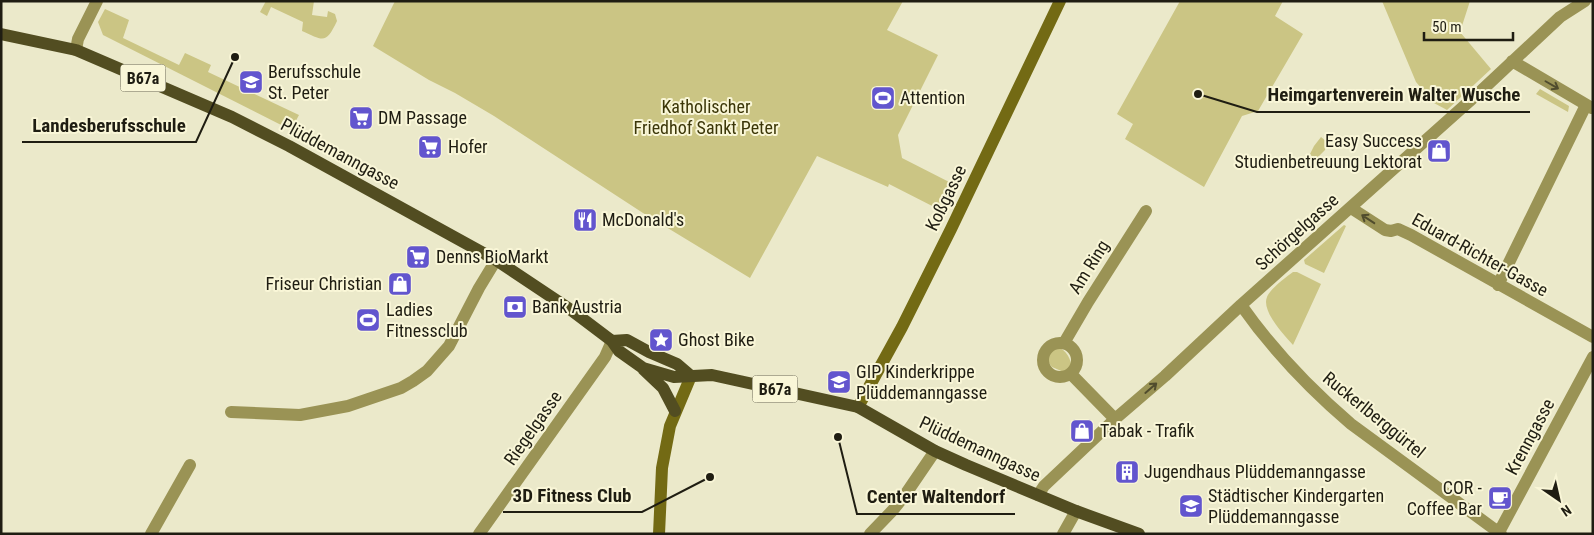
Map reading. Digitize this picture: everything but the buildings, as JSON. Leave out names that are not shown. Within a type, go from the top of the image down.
[{"type":"main road","name":"Koßgasse","points":[[858,407],[902,327],[1060,1]]},
{"type":"main road","name":"Plüddemanngasse","points":[[1,34],[76,50],[232,117],[289,146],[496,260],[571,310],[612,341],[619,351],[643,368],[674,376],[712,375],[858,407],[935,451],[1131,533]]},
{"type":"main road","name":"Plüddemanngasse","points":[[612,341],[627,340],[648,352],[677,364],[691,376]]},
{"type":"main road","points":[[643,368],[663,388],[675,411]]},
{"type":"main road","points":[[659,534],[662,468],[670,426],[691,376]]},
{"type":"street","points":[[76,50],[78,39],[97,1]]},
{"type":"street","name":"Schörgelgasse","points":[[1038,495],[1044,486],[1114,419],[1476,96],[1560,17],[1585,1]]},
{"type":"street","points":[[1498,284],[1589,107],[1512,61]]},
{"type":"street","name":"Eduard-Richter-Gasse","points":[[1351,208],[1385,230],[1400,230],[1593,338]]},
{"type":"street","name":"Am Ring","points":[[1071,374],[1061,378],[1047,372],[1044,367],[1043,357],[1048,348],[1053,344],[1064,343],[1146,211]]},
{"type":"street","points":[[231,412],[300,415],[348,406],[401,388],[427,371],[449,346],[496,260]]},
{"type":"street","name":"Ruckerlberggürtel","points":[[1241,305],[1273,347],[1335,410],[1351,424],[1499,533]]},
{"type":"street","name":"Riegelgasse","points":[[479,534],[605,357],[612,341]]},
{"type":"street","points":[[1064,343],[1070,346],[1077,356],[1077,363],[1071,374],[1114,419]]},
{"type":"street","name":"Krenngasse","points":[[1499,533],[1593,357]]},
{"type":"street","points":[[870,534],[905,495],[935,451]]},
{"type":"street","points":[[151,534],[190,465]]},
{"type":"street","points":[[1063,534],[1076,511]]},
{"type":"green space","points":[[266,1],[314,1],[312,15],[327,17],[328,11],[335,14],[337,21],[327,37],[315,37],[302,31],[303,22],[271,7],[267,16],[260,12]]},
{"type":"green space","name":"Katholischer Friedhof Sankt Peter","points":[[395,1],[903,1],[887,30],[938,55],[898,135],[902,158],[955,185],[942,211],[889,184],[888,187],[817,156],[750,278],[643,213],[494,116],[373,46]]},
{"type":"green space","points":[[1180,1],[1283,1],[1275,16],[1303,34],[1258,111],[1242,116],[1204,187],[1125,139],[1133,124],[1117,114]]},
{"type":"green space","points":[[1382,1],[1470,1],[1460,32],[1491,69],[1447,110],[1434,103],[1416,82]]},
{"type":"green space","points":[[105,9],[129,20],[123,38],[179,65],[185,53],[211,65],[208,72],[299,115],[291,130],[103,35],[98,22]]},
{"type":"green space","points":[[1540,89],[1569,106],[1568,112],[1536,94]]},
{"type":"green space","points":[[1321,137],[1327,142],[1325,150],[1315,160],[1310,154]]},
{"type":"green space","points":[[1344,225],[1346,226],[1324,273],[1305,264],[1304,260]]},
{"type":"green space","points":[[1293,272],[1297,272],[1321,284],[1293,345],[1270,316],[1266,303],[1271,291]]},
{"type":"green space","points":[[1057,347],[1068,355],[1071,362],[1072,369],[1066,373],[1052,367],[1046,359],[1049,351]]},
{"type":"place","name":"Landesberufsschule","points":[[235,57]]},
{"type":"place","name":"Berufsschule St. Peter","points":[[251,82]]},
{"type":"place","name":"Heimgartenverein Walter Wusche","points":[[1198,94]]},
{"type":"place","name":"Attention","points":[[883,98]]},
{"type":"place","name":"DM Passage","points":[[361,118]]},
{"type":"place","name":"Hofer","points":[[430,147]]},
{"type":"place","name":"Easy Success Studienbetreuung Lektorat","points":[[1439,151]]},
{"type":"place","name":"McDonald's","points":[[585,220]]},
{"type":"place","name":"Denns BioMarkt","points":[[418,257]]},
{"type":"place","name":"Friseur Christian","points":[[400,284]]},
{"type":"place","name":"Bank Austria","points":[[515,307]]},
{"type":"place","name":"Ladies Fitnessclub","points":[[368,320]]},
{"type":"place","name":"Ghost Bike","points":[[661,340]]},
{"type":"place","name":"GIP Kinderkrippe Plüddemanngasse","points":[[839,382]]},
{"type":"place","name":"Tabak - Trafik","points":[[1082,431]]},
{"type":"place","name":"Center Waltendorf","points":[[838,437]]},
{"type":"place","name":"Jugendhaus Plüddemanngasse","points":[[1127,472]]},
{"type":"place","name":"3D Fitness Club","points":[[710,477]]},
{"type":"place","name":"COR - Coffee Bar","points":[[1500,498]]},
{"type":"place","name":"Städtischer Kindergarten Plüddemanngasse","points":[[1191,506]]}]
